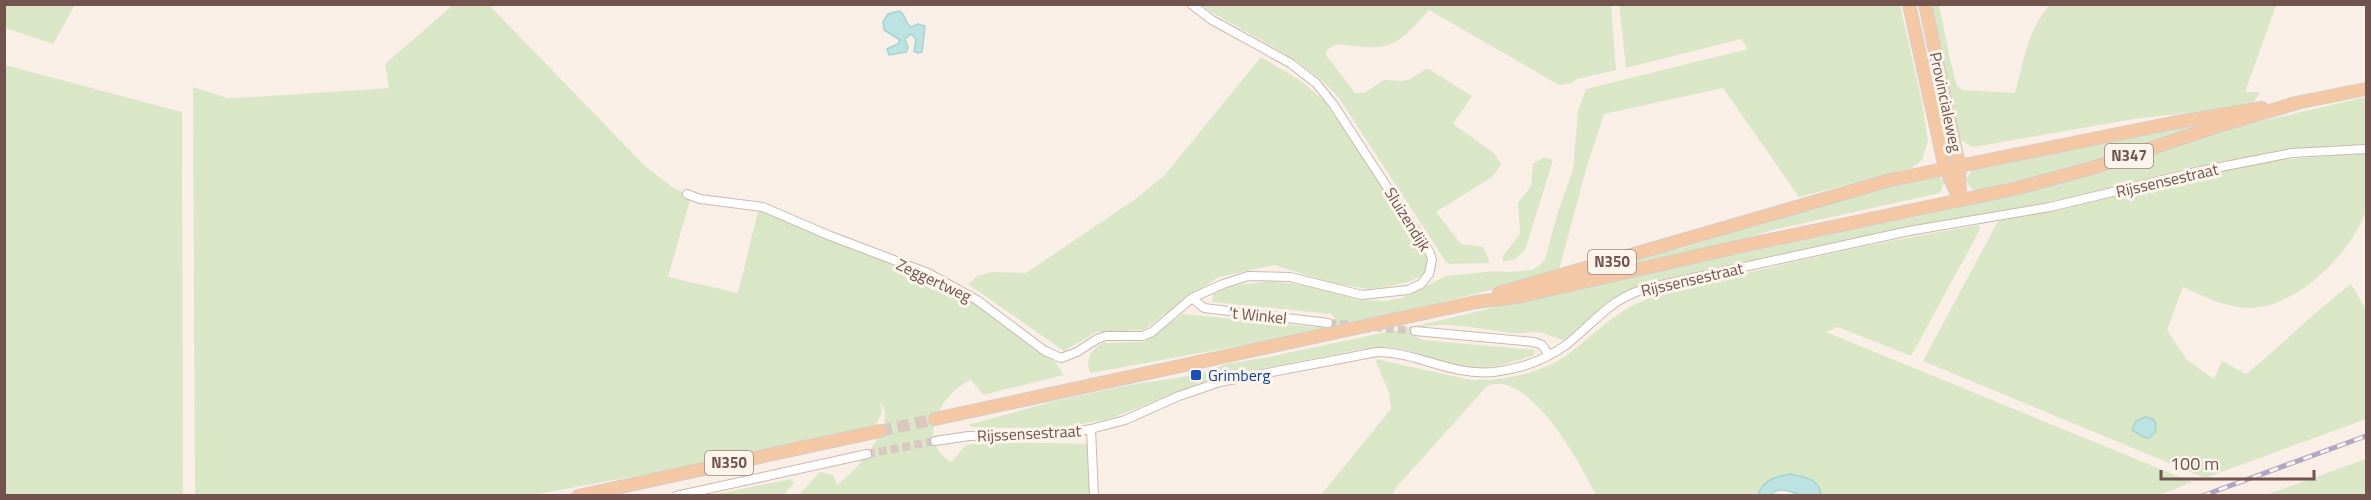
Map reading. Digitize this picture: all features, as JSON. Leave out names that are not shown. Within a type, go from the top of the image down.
[{"type":"main road","name":"Provincialeweg","points":[[1910,4],[1945,168]]},
{"type":"main road","name":"Provincialeweg","points":[[1925,4],[1959,165],[1960,200]]},
{"type":"main road","name":"Rijssensestraat","points":[[1476,302],[1504,291],[1644,253],[1890,180],[2229,112],[2297,103],[2367,89]]},
{"type":"main road","name":"Rijssensestraat","points":[[935,419],[1476,302],[1517,297],[1746,245],[2018,188],[2092,168],[2221,125],[2297,103]]},
{"type":"main road","points":[[1945,168],[1960,200]]},
{"type":"main road","name":"N350","points":[[578,495],[880,431]]},
{"type":"street","name":"Sluizendijk","points":[[1191,4],[1212,20],[1290,63],[1316,83],[1333,104],[1423,241],[1432,260],[1429,274],[1421,284],[1397,292],[1362,295],[1290,277],[1259,276],[1234,280],[1192,298]]},
{"type":"street","name":"Rijssensestraat","points":[[935,441],[969,436],[1062,434],[1091,429],[1125,420],[1179,396],[1220,382],[1363,354],[1393,353],[1443,368],[1481,373],[1517,367],[1549,355],[1566,345],[1621,299],[1657,286],[1909,231],[2050,207],[2200,171],[2292,153],[2367,149]]},
{"type":"street","name":"Zeggertweg","points":[[687,194],[700,199],[763,207],[828,235],[928,273],[962,290],[1045,351],[1058,357],[1072,354],[1092,341],[1106,336],[1143,336],[1152,332],[1192,298]]},
{"type":"street","name":"'t Winkel","points":[[1192,298],[1203,308],[1328,322]]},
{"type":"street","points":[[1415,331],[1534,342],[1542,345],[1549,355]]},
{"type":"street","points":[[1091,429],[1094,495]]},
{"type":"street","points":[[676,495],[867,454]]},
{"type":"green space","points":[[5,4],[75,5],[53,44],[5,28]]},
{"type":"green space","points":[[453,5],[489,5],[645,166],[672,187],[691,197],[668,277],[738,293],[759,207],[968,297],[1055,362],[1064,375],[983,395],[971,380],[960,386],[942,405],[936,417],[933,430],[934,442],[940,453],[951,462],[966,445],[994,442],[1087,444],[1095,495],[799,495],[820,472],[834,475],[836,485],[863,460],[880,434],[884,422],[885,411],[880,403],[881,414],[870,431],[810,440],[680,468],[532,495],[195,495],[193,87],[227,98],[389,88],[385,64]]},
{"type":"green space","points":[[1201,5],[1611,5],[1616,70],[1559,85],[1429,10],[1406,34],[1388,45],[1368,47],[1336,44],[1326,51],[1326,55],[1355,93],[1364,93],[1384,80],[1411,79],[1427,68],[1472,96],[1453,124],[1495,154],[1501,165],[1492,177],[1436,212],[1461,244],[1483,247],[1490,263],[1451,264],[1446,262],[1339,98],[1325,83],[1292,58]]},
{"type":"green space","points":[[1619,5],[1900,5],[1922,102],[1928,140],[1922,160],[1912,168],[1799,197],[1723,88],[1604,114],[1587,166],[1558,273],[1411,310],[1292,336],[1091,373],[1088,365],[1090,356],[1102,343],[1144,342],[1183,314],[1314,327],[1336,320],[1331,314],[1212,302],[1213,294],[1230,286],[1273,281],[1309,286],[1360,300],[1385,301],[1402,298],[1446,276],[1532,270],[1539,266],[1545,259],[1573,170],[1578,111],[1586,89],[1748,49],[1741,39],[1626,68]]},
{"type":"green space","points":[[1931,5],[1939,5],[1957,86],[1963,90],[2015,93],[2031,36],[2049,5],[2276,5],[2245,92],[2260,92],[2254,102],[2221,109],[2134,119],[1973,147],[1962,141],[1958,133]]},
{"type":"green space","points":[[1261,57],[1304,83],[1326,103],[1426,250],[1429,264],[1426,274],[1408,282],[1368,289],[1332,283],[1274,265],[1219,277],[1179,303],[1144,330],[1096,332],[1064,351],[968,284],[977,276],[992,272],[1026,273],[1134,200],[1164,176]]},
{"type":"green space","points":[[5,65],[182,112],[183,495],[5,495]]},
{"type":"green space","points":[[2366,97],[2366,145],[2282,151],[2003,212],[1911,227],[1630,291],[1606,303],[1565,340],[1538,332],[1510,333],[1443,325],[1429,326],[1409,334],[1423,340],[1535,350],[1534,355],[1506,364],[1487,368],[1458,367],[1406,350],[1379,347],[1354,350],[1200,383],[1198,375],[1226,364],[1429,323],[1608,280],[1929,214],[2072,179],[2240,126]]},
{"type":"green space","points":[[2226,119],[2048,176],[1977,191],[1972,189],[1966,181],[1972,169]]},
{"type":"green space","points":[[2366,153],[2368,193],[2365,213],[2348,245],[2321,275],[2288,298],[2253,308],[2226,304],[2183,287],[2167,330],[2187,360],[2214,379],[2222,361],[2246,374],[2351,284],[2366,310],[2366,419],[2205,478],[1923,361],[1998,221],[2277,160]]},
{"type":"green space","points":[[1544,157],[1553,160],[1525,250],[1515,259],[1503,262],[1503,256],[1520,234],[1518,203],[1531,186],[1533,164]]},
{"type":"green space","points":[[1938,175],[1944,183],[1940,193],[1772,230],[1692,255],[1498,295],[1683,248],[1804,208]]},
{"type":"green space","points":[[1979,225],[1975,239],[1911,356],[1838,327],[1826,332],[2192,482],[2157,496],[1821,496],[1816,484],[1810,478],[1766,483],[1758,495],[1596,495],[1579,463],[1552,422],[1520,391],[1503,384],[1487,386],[1394,490],[1393,495],[1320,496],[1391,409],[1389,393],[1375,359],[1471,380],[1509,378],[1533,372],[1556,362],[1617,315],[1653,297],[1689,286],[1807,259]]},
{"type":"green space","points":[[1195,375],[1198,384],[1109,419],[1055,429],[972,427],[968,425],[1055,401],[1129,385]]},
{"type":"green space","points":[[2366,459],[2366,495],[2264,495],[2274,492]]},
{"type":"green space","points":[[791,479],[794,483],[784,495],[711,495]]},
{"type":"water","points":[[899,11],[911,27],[918,24],[925,26],[922,52],[914,51],[916,39],[911,34],[905,39],[908,48],[906,52],[889,55],[887,49],[898,44],[900,40],[884,30],[883,22],[888,14]]},
{"type":"water","points":[[2145,417],[2153,419],[2156,423],[2155,432],[2149,438],[2132,430],[2136,421]]},
{"type":"water","points":[[1790,474],[1805,477],[1814,482],[1820,489],[1821,495],[1805,496],[1778,490],[1771,495],[1758,495],[1770,480]]},
{"type":"tunnel","points":[[1328,323],[1355,325]]},
{"type":"tunnel","points":[[1374,327],[1415,331]]},
{"type":"tunnel","points":[[880,431],[935,419]]},
{"type":"tunnel","points":[[867,454],[935,441]]},
{"type":"railway","points":[[2202,496],[2366,436]]},
{"type":"place","name":"Grimberg","points":[[1196,375]]}]
